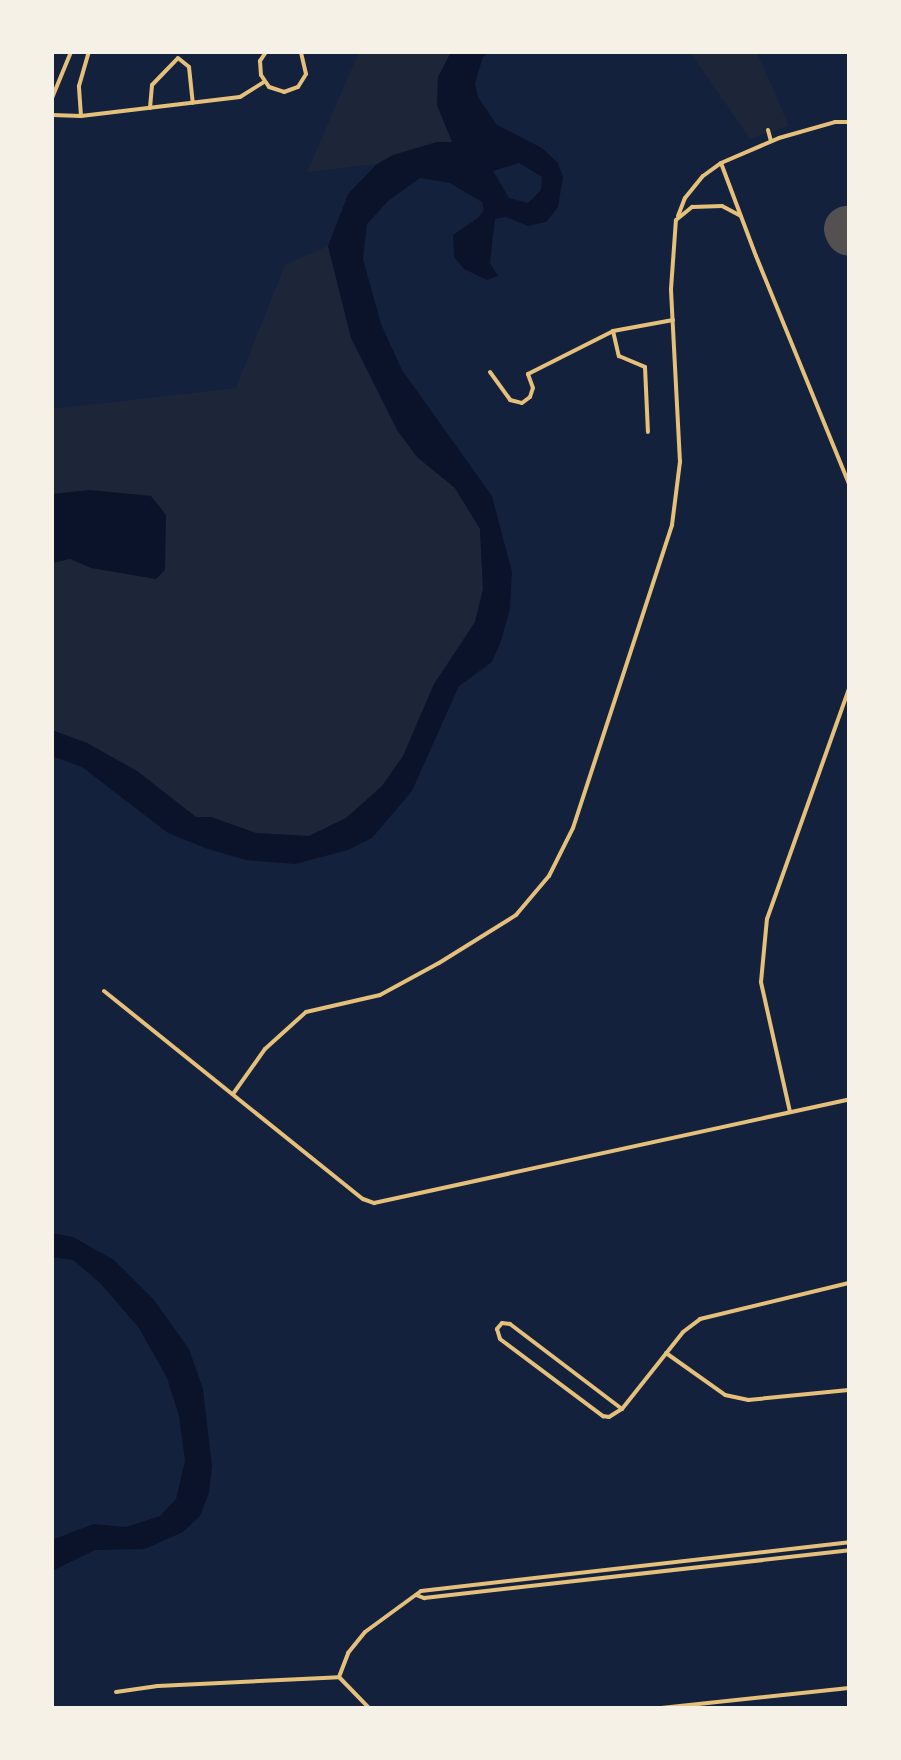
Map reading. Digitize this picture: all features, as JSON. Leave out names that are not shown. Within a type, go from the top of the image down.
[{"type":"street","points":[[52,98],[71,52]]},
{"type":"street","points":[[81,116],[79,86],[89,52]]},
{"type":"street","points":[[266,52],[259,68],[264,82],[284,92],[298,87],[307,66],[301,52]]},
{"type":"street","points":[[150,108],[152,85],[178,58],[189,67],[193,103]]},
{"type":"street","points":[[52,115],[81,116],[244,96],[264,82]]},
{"type":"street","points":[[233,1094],[265,1049],[306,1012],[380,995],[439,963],[516,915],[549,876],[573,828],[672,525],[680,462],[671,267],[676,220],[685,198],[703,176],[721,163],[771,141],[835,122],[849,122]]},
{"type":"street","points":[[768,130],[771,141]]},
{"type":"street","points":[[721,163],[849,484]]},
{"type":"street","points":[[676,220],[692,207],[722,206],[741,216]]},
{"type":"street","points":[[490,372],[510,400],[522,403],[530,397],[533,388],[528,374],[613,331],[673,320]]},
{"type":"street","points":[[613,331],[619,356],[645,367],[648,432]]},
{"type":"street","points":[[790,1112],[761,982],[767,919],[849,689]]},
{"type":"street","points":[[104,991],[363,1199],[374,1203],[849,1099]]},
{"type":"street","points":[[622,1409],[510,1324],[502,1323],[497,1329],[500,1339],[603,1416],[615,1415],[622,1409],[683,1332],[700,1319],[849,1283]]},
{"type":"street","points":[[666,1353],[715,1389],[748,1400],[849,1390]]},
{"type":"street","points":[[339,1677],[348,1653],[365,1632],[421,1591],[849,1542]]},
{"type":"street","points":[[416,1595],[424,1598],[849,1550]]},
{"type":"street","points":[[681,1561],[682,1569]]},
{"type":"street","points":[[116,1692],[158,1686],[339,1677],[369,1708]]},
{"type":"street","points":[[661,1708],[849,1688]]},
{"type":"shaded area","points":[[359,52],[451,52],[438,77],[437,105],[452,142],[436,142],[393,155],[377,164],[307,172]]},
{"type":"shaded area","points":[[451,52],[490,52],[483,57],[475,83],[478,97],[497,125],[542,148],[558,163],[563,177],[558,207],[546,222],[528,226],[506,217],[495,219],[490,263],[498,276],[487,280],[464,269],[454,257],[453,235],[478,218],[484,210],[482,202],[450,183],[420,178],[388,201],[367,224],[363,259],[381,324],[402,370],[492,496],[512,572],[510,609],[492,662],[459,686],[412,791],[372,838],[348,850],[295,864],[246,860],[168,833],[82,767],[52,756],[52,730],[87,743],[137,771],[196,817],[211,817],[256,833],[309,836],[346,818],[382,786],[403,756],[434,684],[475,622],[483,589],[480,529],[455,488],[417,457],[397,430],[351,338],[328,246],[348,194],[377,164],[393,155],[437,142],[452,142],[437,105],[438,77]],"holes":[[[519,163],[542,177],[541,190],[528,203],[509,198],[493,171]]]},
{"type":"shaded area","points":[[690,52],[757,52],[789,126],[750,139]]},
{"type":"shaded area","points":[[328,246],[351,338],[417,457],[455,488],[480,529],[483,589],[475,622],[434,684],[403,756],[374,797],[346,818],[309,836],[256,833],[211,817],[196,817],[137,771],[87,743],[52,730],[52,409],[236,388],[285,265]]},
{"type":"shaded area","points":[[90,490],[151,496],[166,515],[165,570],[156,579],[91,568],[70,559],[52,563],[52,494]]},
{"type":"shaded area","points":[[52,1233],[73,1237],[114,1260],[154,1300],[189,1349],[203,1389],[212,1466],[209,1493],[200,1516],[183,1532],[145,1549],[95,1550],[52,1571],[52,1540],[93,1524],[126,1527],[160,1516],[176,1499],[185,1461],[179,1416],[167,1378],[139,1328],[100,1283],[73,1260],[52,1257]]},
{"type":"runway","points":[[847,229],[849,233]]}]
